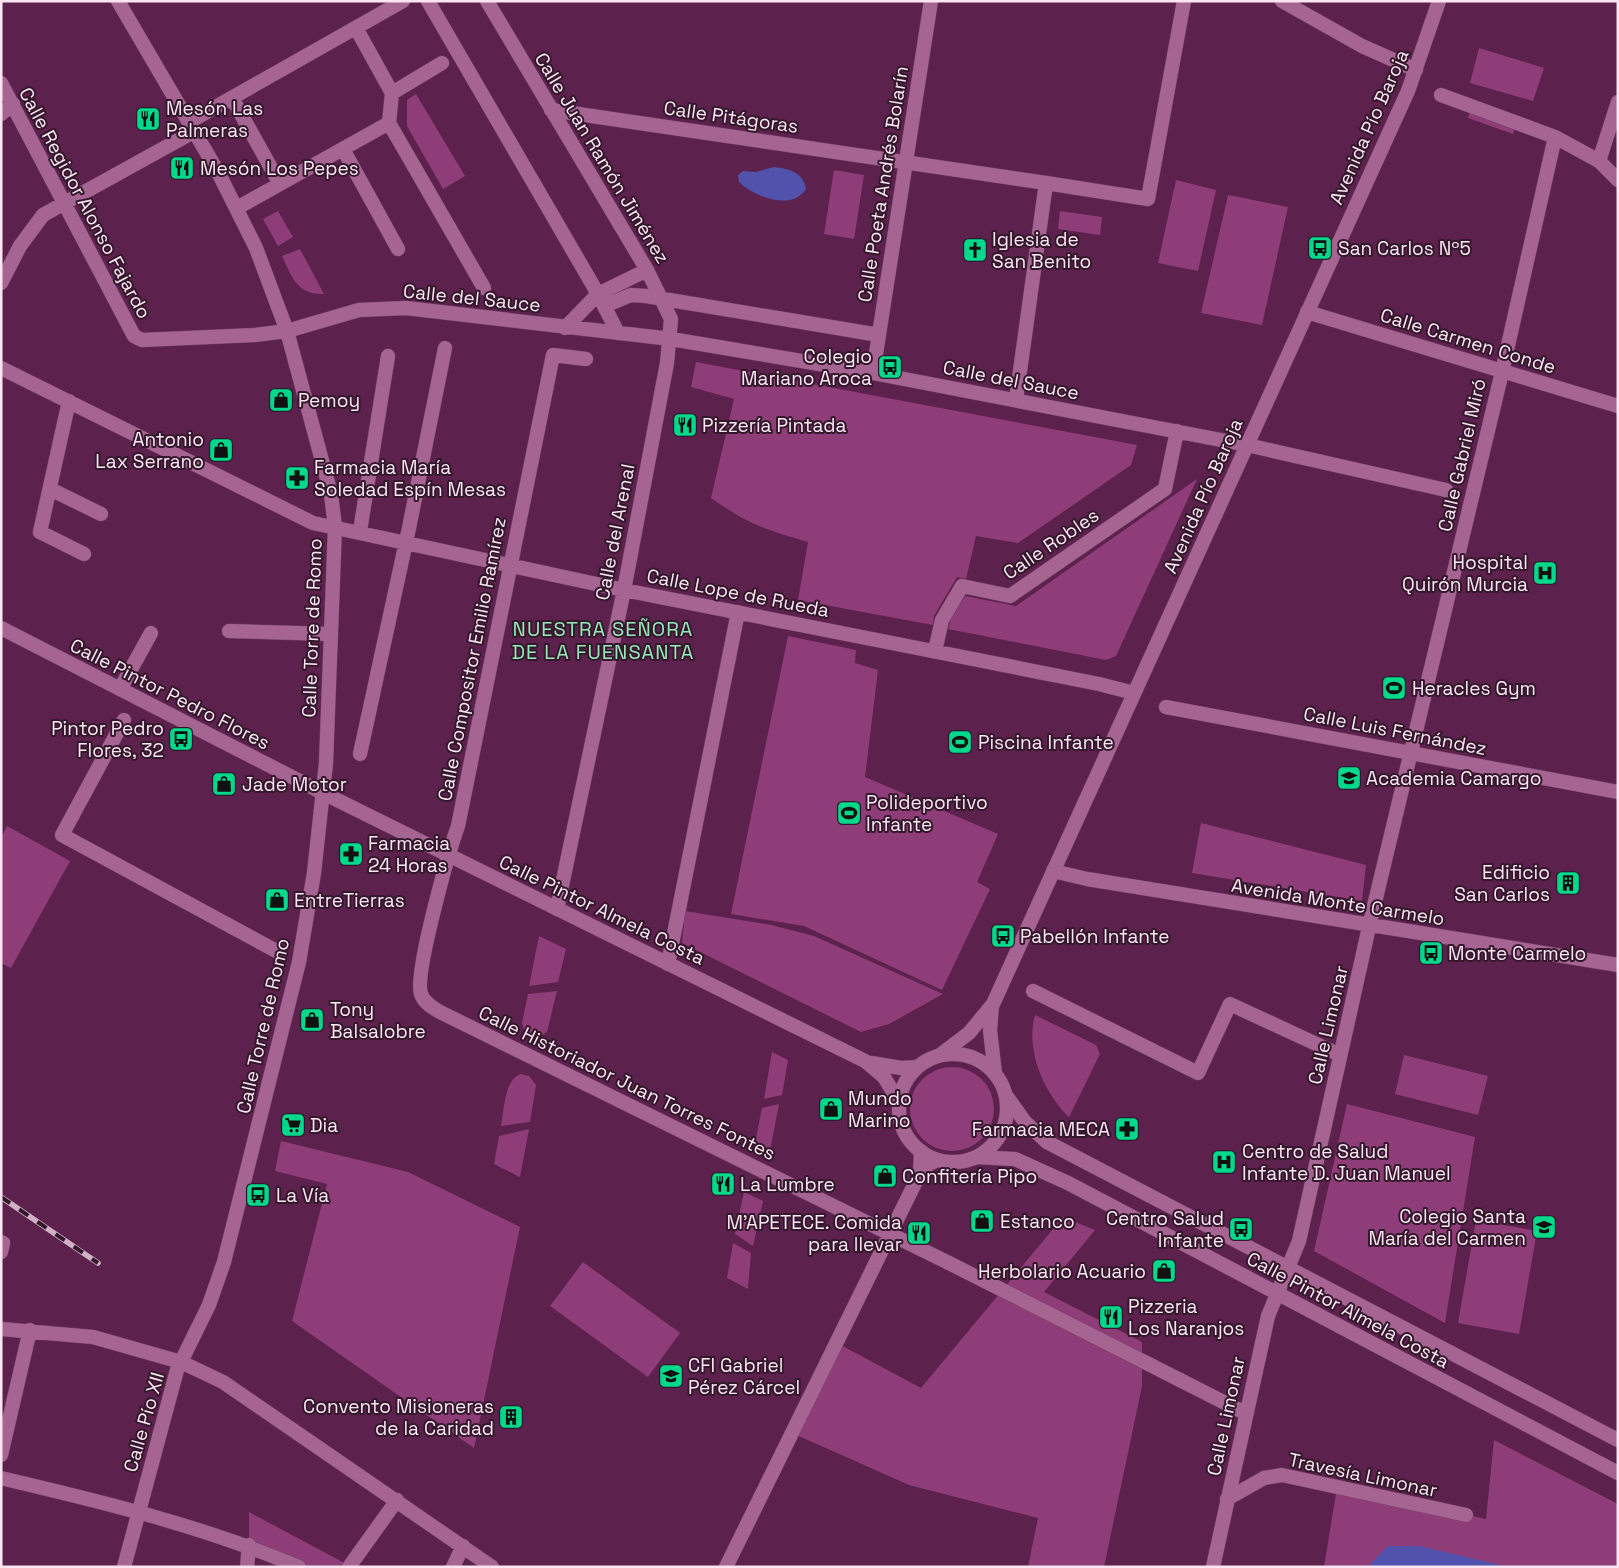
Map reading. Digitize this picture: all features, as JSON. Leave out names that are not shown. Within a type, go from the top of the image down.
[{"type":"street","name":"Calle Torre de Romo","points":[[118,1],[192,126],[237,208],[256,248],[287,330],[331,494],[335,527],[332,634],[318,848],[299,962],[252,1154],[214,1292]]},
{"type":"street","points":[[1,283],[20,246],[43,215],[192,126],[232,98],[403,1]]},
{"type":"street","points":[[428,1],[601,300],[618,334]]},
{"type":"street","name":"Calle Juan Ramón Jiménez","points":[[487,1],[647,270],[672,319],[671,339]]},
{"type":"street","name":"Calle Poeta Andrés Bolarín","points":[[873,373],[931,1]]},
{"type":"street","name":"Calle Pitágoras","points":[[551,110],[1148,199],[1184,1]]},
{"type":"street","points":[[1282,1],[1362,46],[1416,70]]},
{"type":"street","name":"Avenida Pío Baroja","points":[[940,1055],[969,1033],[993,1004],[1416,70],[1439,1]]},
{"type":"street","points":[[356,28],[392,93],[389,123],[484,288]]},
{"type":"street","points":[[392,93],[442,63]]},
{"type":"street","name":"Calle Regidor Alonso Fajardo","points":[[1,83],[134,336],[142,340],[255,335],[287,330]]},
{"type":"street","points":[[1441,95],[1555,137],[1599,161],[1618,180]]},
{"type":"street","points":[[232,98],[280,184]]},
{"type":"street","points":[[1599,161],[1618,102]]},
{"type":"street","points":[[1,114],[13,104]]},
{"type":"street","points":[[237,208],[389,123]]},
{"type":"street","name":"Calle Gabriel Miró","points":[[1369,927],[1502,372],[1555,137]]},
{"type":"street","points":[[343,149],[398,249]]},
{"type":"street","points":[[1016,400],[1046,183]]},
{"type":"street","name":"Calle del Sauce","points":[[565,328],[601,300],[647,270]]},
{"type":"street","name":"Calle del Sauce","points":[[601,300],[615,300],[631,295],[879,335]]},
{"type":"street","name":"Calle del Sauce","points":[[287,330],[359,310],[406,308],[671,339],[873,373],[1177,431],[1446,490]]},
{"type":"street","name":"Calle Carmen Conde","points":[[1307,312],[1618,406]]},
{"type":"street","name":"Calle del Arenal","points":[[557,909],[624,590],[671,339]]},
{"type":"street","points":[[360,754],[445,348]]},
{"type":"street","name":"Calle Compositor Emilio Ramírez","points":[[423,1000],[420,993],[421,972],[448,855],[458,826],[553,355],[586,359]]},
{"type":"street","points":[[360,531],[388,356]]},
{"type":"street","name":"Calle Lope de Rueda","points":[[1,368],[313,523],[360,531],[624,590],[1100,684],[1134,693]]},
{"type":"street","points":[[69,401],[40,532],[84,554]]},
{"type":"street","name":"Calle Robles","points":[[935,651],[942,620],[962,586],[1010,596],[1165,488],[1177,431]]},
{"type":"street","points":[[50,489],[101,514]]},
{"type":"street","points":[[668,964],[738,612]]},
{"type":"street","name":"Calle Pintor Pedro Flores","points":[[1,628],[323,793]]},
{"type":"street","points":[[229,631],[332,634]]},
{"type":"street","points":[[120,689],[151,632]]},
{"type":"street","name":"Calle Luis Fernández","points":[[1166,706],[1618,792]]},
{"type":"street","points":[[124,720],[62,835],[280,953]]},
{"type":"street","name":"Calle Pintor Almela Costa","points":[[323,793],[865,1061],[890,1067],[917,1067]]},
{"type":"street","name":"Avenida Monte Carmelo","points":[[1053,871],[1087,879],[1369,927],[1618,965]]},
{"type":"street","name":"Calle Limonar","points":[[1213,1567],[1245,1413],[1268,1316],[1299,1241],[1369,927]]},
{"type":"street","points":[[1033,991],[1198,1073],[1230,1004],[1340,1056]]},
{"type":"street","name":"Calle Historiador Juan Torres Fontes","points":[[423,1000],[440,1012],[891,1233],[1245,1413]]},
{"type":"street","name":"Avenida Pío Baroja","points":[[993,1004],[990,1030],[995,1074]]},
{"type":"street","points":[[940,1055],[966,1055],[982,1062],[995,1074],[1005,1094],[1007,1110],[1001,1134],[990,1147],[976,1157],[951,1162],[937,1160],[921,1151],[904,1132],[900,1118],[899,1102],[903,1086],[917,1067],[940,1055]]},
{"type":"street","name":"Calle Pintor Almela Costa","points":[[865,1061],[884,1077],[899,1102]]},
{"type":"street","name":"Calle Pintor Almela Costa","points":[[1005,1094],[1024,1122],[1047,1142],[1618,1440]]},
{"type":"street","points":[[920,1173],[921,1151]]},
{"type":"street","name":"Calle Pintor Almela Costa","points":[[976,1157],[1015,1159],[1035,1167],[1618,1473]]},
{"type":"street","points":[[726,1567],[920,1173],[929,1164],[937,1160]]},
{"type":"street","points":[[1,1242],[1,1252]]},
{"type":"street","name":"Calle Pío XII","points":[[125,1567],[138,1511],[181,1362],[214,1292]]},
{"type":"street","points":[[1,1329],[30,1330],[93,1337],[181,1362],[223,1382],[492,1567]]},
{"type":"street","points":[[1,1455],[30,1330]]},
{"type":"street","name":"Travesía Limonar","points":[[1227,1499],[1264,1478],[1282,1475],[1466,1515]]},
{"type":"street","points":[[1,1478],[138,1511],[249,1545],[299,1567]]},
{"type":"street","points":[[349,1567],[397,1500]]},
{"type":"street","points":[[248,1567],[249,1545]]},
{"type":"street","points":[[453,1567],[462,1546]]},
{"type":"shaded area","points":[[1479,48],[1544,68],[1533,101],[1470,83]]},
{"type":"shaded area","points":[[416,94],[465,176],[443,189],[407,126],[407,100]]},
{"type":"shaded area","points":[[1473,101],[1519,116],[1513,134],[1468,118]]},
{"type":"shaded area","points":[[774,167],[795,172],[799,175],[806,189],[800,196],[792,200],[772,199],[753,192],[739,182],[738,175],[743,171],[756,172]]},
{"type":"shaded area","points":[[834,170],[864,175],[854,239],[824,234]]},
{"type":"shaded area","points":[[1176,180],[1216,190],[1198,271],[1158,263]]},
{"type":"shaded area","points":[[1228,195],[1288,207],[1262,325],[1201,313]]},
{"type":"shaded area","points":[[278,211],[293,237],[278,246],[263,219]]},
{"type":"shaded area","points":[[1060,211],[1102,217],[1100,235],[1058,229]]},
{"type":"shaded area","points":[[300,249],[324,294],[315,294],[301,288],[289,271],[282,256]]},
{"type":"shaded area","points":[[696,362],[1137,445],[1131,465],[1018,543],[976,536],[966,579],[957,577],[934,616],[933,625],[798,600],[808,542],[758,525],[711,498],[734,399],[691,387]]},
{"type":"shaded area","points":[[1197,479],[1116,656],[1106,660],[948,629],[951,619],[965,596],[1016,606]]},
{"type":"shaded area","name":"Polideportivo Infante","points":[[788,636],[856,650],[855,663],[878,670],[865,777],[998,834],[977,882],[990,889],[942,990],[804,926],[731,914]]},
{"type":"shaded area","points":[[1201,823],[1366,865],[1362,901],[1192,873]]},
{"type":"shaded area","points":[[7,826],[70,861],[11,968],[1,963],[1,838]]},
{"type":"shaded area","points":[[685,911],[771,925],[814,936],[943,994],[889,1024],[861,1032],[682,943]]},
{"type":"shaded area","points":[[539,936],[566,949],[558,982],[529,986]]},
{"type":"shaded area","points":[[557,991],[547,1032],[537,1038],[526,1035],[522,1023],[528,994]]},
{"type":"shaded area","points":[[1035,1015],[1096,1045],[1100,1054],[1069,1117],[1052,1096],[1039,1070],[1033,1042]]},
{"type":"shaded area","points":[[772,1052],[788,1060],[782,1095],[764,1099]]},
{"type":"shaded area","points":[[1404,1055],[1488,1076],[1478,1115],[1395,1094]]},
{"type":"shaded area","points":[[952,1067],[968,1070],[982,1079],[991,1093],[994,1109],[991,1125],[982,1139],[968,1148],[952,1151],[936,1148],[922,1139],[913,1125],[910,1109],[913,1093],[922,1079],[936,1070]]},
{"type":"shaded area","points":[[521,1074],[529,1076],[536,1085],[530,1122],[501,1126],[508,1089],[515,1077]]},
{"type":"shaded area","points":[[779,1104],[769,1156],[754,1148],[762,1108]]},
{"type":"shaded area","points":[[1347,1104],[1475,1137],[1445,1323],[1314,1251]]},
{"type":"shaded area","points":[[529,1129],[520,1177],[494,1164],[499,1136]]},
{"type":"shaded area","points":[[281,1141],[408,1172],[520,1227],[474,1448],[292,1321],[327,1184],[275,1171]]},
{"type":"shaded area","points":[[744,1192],[763,1201],[753,1246],[735,1234]]},
{"type":"shaded area","points":[[1063,1217],[1095,1230],[1044,1292],[1142,1342],[1142,1386],[1104,1567],[1028,1567],[1038,1518],[909,1485],[792,1433],[837,1343],[921,1388]]},
{"type":"shaded area","points":[[1476,1220],[1537,1231],[1519,1334],[1458,1323]]},
{"type":"shaded area","points":[[733,1243],[751,1253],[748,1289],[727,1278]]},
{"type":"shaded area","points":[[583,1262],[680,1333],[648,1377],[550,1306]]},
{"type":"shaded area","points":[[1494,1440],[1618,1504],[1618,1567],[1324,1567],[1337,1487],[1486,1519]]},
{"type":"shaded area","points":[[249,1512],[350,1566],[299,1567],[249,1545]]},
{"type":"shaded area","points":[[1388,1546],[1419,1546],[1509,1567],[1372,1567],[1371,1563]]},
{"type":"railway","points":[[1,1197],[98,1263]]},
{"type":"place","name":"Mesón Las Palmeras","points":[[148,119]]},
{"type":"place","name":"Mesón Los Pepes","points":[[182,168]]},
{"type":"place","name":"San Carlos Nº5","points":[[1320,248]]},
{"type":"place","name":"Iglesia de San Benito","points":[[975,250]]},
{"type":"place","name":"Colegio Mariano Aroca","points":[[890,367]]},
{"type":"place","name":"Pemoy","points":[[281,400]]},
{"type":"place","name":"Pizzería Pintada","points":[[685,425]]},
{"type":"place","name":"Antonio Lax Serrano","points":[[221,450]]},
{"type":"place","name":"Farmacia María Soledad Espín Mesas","points":[[297,478]]},
{"type":"place","name":"Hospital Quirón Murcia","points":[[1545,573]]},
{"type":"place","name":"Heracles Gym","points":[[1394,688]]},
{"type":"place","name":"Pintor Pedro Flores, 32","points":[[181,739]]},
{"type":"place","name":"Piscina Infante","points":[[960,742]]},
{"type":"place","name":"Academia Camargo","points":[[1349,778]]},
{"type":"place","name":"Jade Motor","points":[[224,784]]},
{"type":"place","name":"Polideportivo Infante","points":[[849,813]]},
{"type":"place","name":"Farmacia 24 Horas","points":[[351,854]]},
{"type":"place","name":"Edificio San Carlos","points":[[1568,883]]},
{"type":"place","name":"EntreTierras","points":[[277,900]]},
{"type":"place","name":"Pabellón Infante","points":[[1003,936]]},
{"type":"place","name":"Monte Carmelo","points":[[1431,953]]},
{"type":"place","name":"Tony Balsalobre","points":[[312,1020]]},
{"type":"place","name":"Mundo Marino","points":[[831,1109]]},
{"type":"place","name":"Dia","points":[[293,1125]]},
{"type":"place","name":"Farmacia MECA","points":[[1127,1129]]},
{"type":"place","name":"Centro de Salud Infante D. Juan Manuel","points":[[1224,1162]]},
{"type":"place","name":"Confitería Pipo","points":[[885,1176]]},
{"type":"place","name":"La Lumbre","points":[[723,1184]]},
{"type":"place","name":"La Vía","points":[[258,1195]]},
{"type":"place","name":"Estanco","points":[[982,1221]]},
{"type":"place","name":"Colegio Santa María del Carmen","points":[[1544,1227]]},
{"type":"place","name":"Centro Salud Infante","points":[[1241,1229]]},
{"type":"place","name":"M'APETECE. Comida para llevar","points":[[919,1233]]},
{"type":"place","name":"Herbolario Acuario","points":[[1164,1271]]},
{"type":"place","name":"Pizzeria Los Naranjos","points":[[1111,1317]]},
{"type":"place","name":"CFI Gabriel Pérez Cárcel","points":[[671,1376]]},
{"type":"place","name":"Convento Misioneras de la Caridad","points":[[511,1417]]},
{"type":"district","name":"NUESTRA SEÑORA DE LA FUENSANTA","points":[[603,640]]}]
